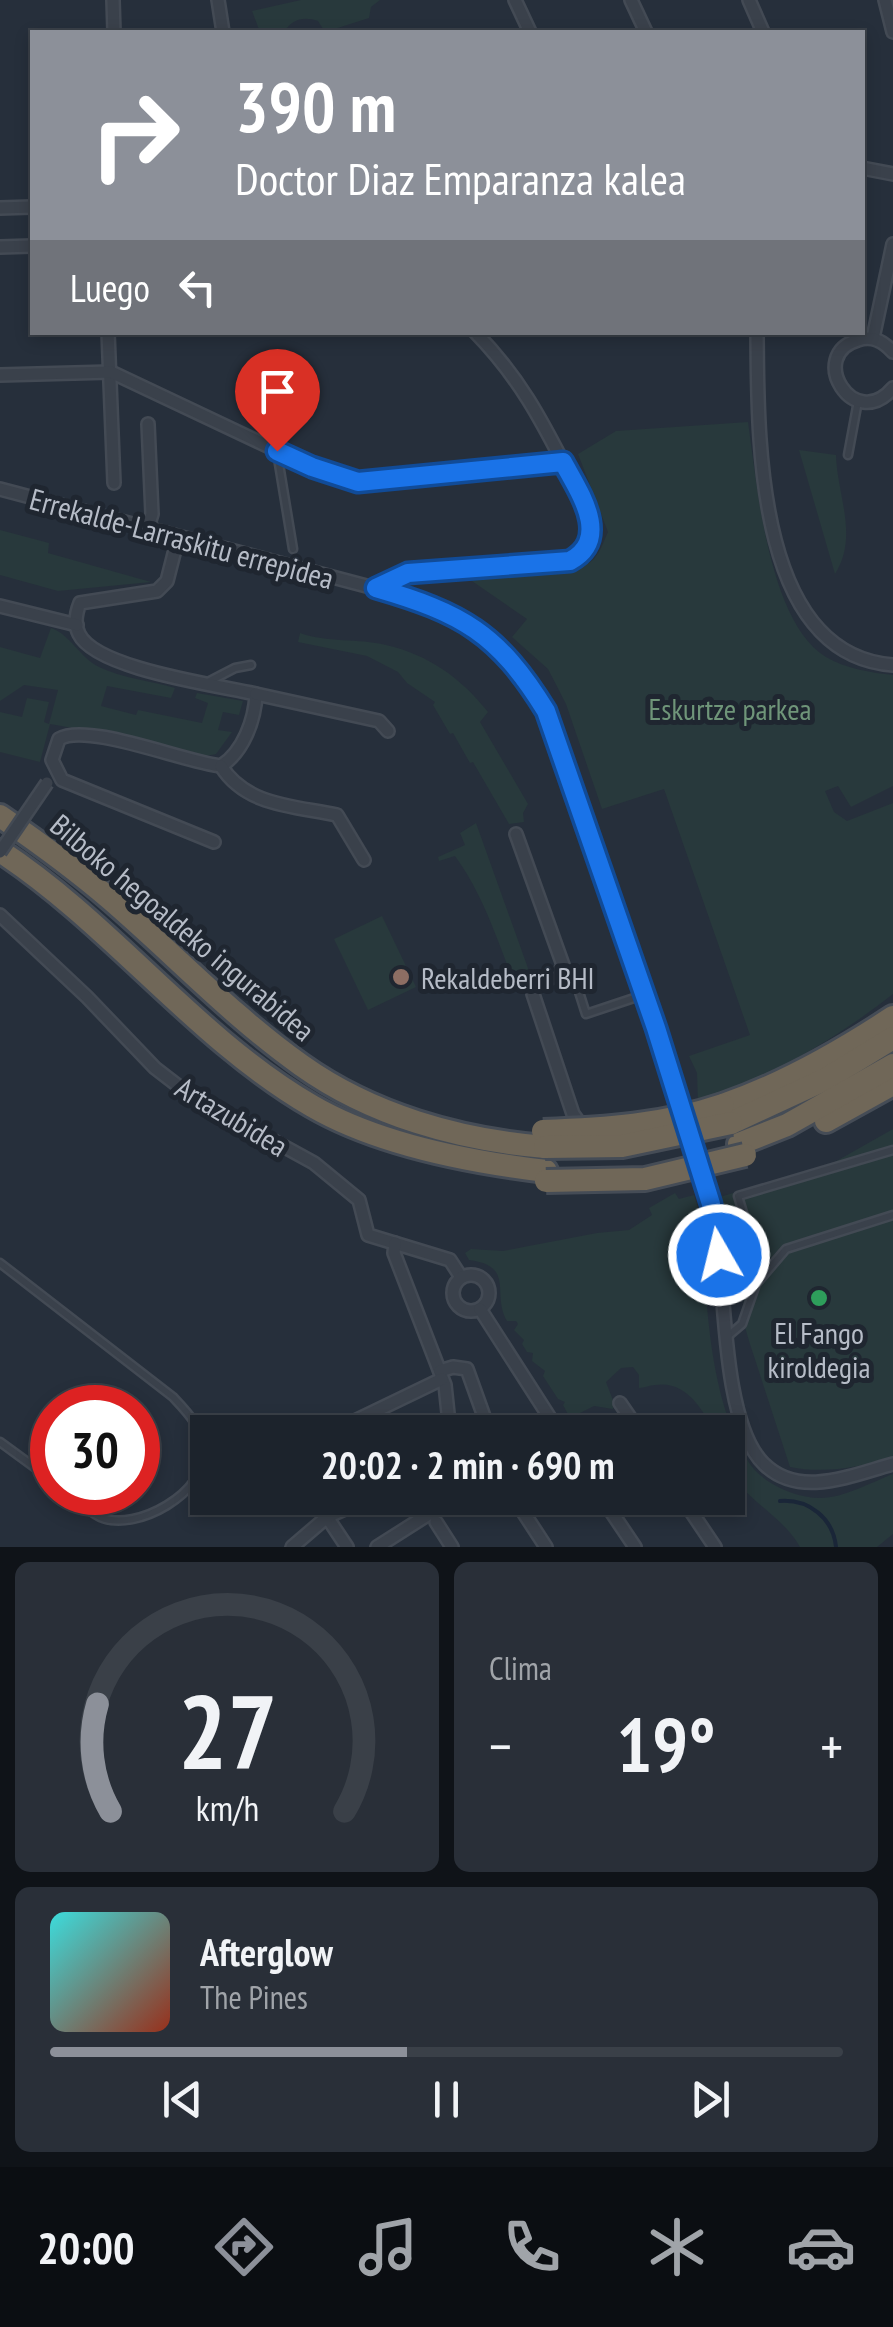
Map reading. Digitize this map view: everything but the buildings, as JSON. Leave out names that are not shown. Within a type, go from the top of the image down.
[{"type":"highway","name":"Bilboko hegoaldeko ingurabidea","points":[[0,816],[110,899],[228,1008],[304,1067],[356,1095],[454,1123],[544,1139],[666,1122],[734,1132]]},
{"type":"highway","name":"Bilboko hegoaldeko ingurabidea","points":[[0,851],[92,920],[246,1061],[316,1108],[441,1154],[546,1176],[640,1167],[734,1132],[787,1125],[893,1065]]},
{"type":"highway","points":[[734,1132],[754,1094],[891,1023]]},
{"type":"highway","points":[[734,1132],[820,1124],[893,1084]]},
{"type":"street","points":[[114,0],[114,30]]},
{"type":"street","points":[[218,0],[223,30]]},
{"type":"street","points":[[516,0],[529,30]]},
{"type":"street","points":[[631,0],[645,30]]},
{"type":"street","points":[[749,0],[762,30]]},
{"type":"street","points":[[885,0],[893,32]]},
{"type":"street","points":[[865,169],[893,174]]},
{"type":"street","points":[[0,208],[30,207]]},
{"type":"street","points":[[873,338],[893,244]]},
{"type":"street","points":[[0,246],[30,246]]},
{"type":"street","points":[[108,335],[114,483]]},
{"type":"street","points":[[376,588],[408,573],[570,561],[582,554],[590,540],[591,522],[527,393],[477,335]]},
{"type":"street","points":[[757,335],[761,469],[785,569],[816,628],[868,662],[893,664]]},
{"type":"street","points":[[893,352],[873,338],[852,342],[843,348],[835,368],[841,389],[858,401],[879,400],[893,388]]},
{"type":"street","points":[[0,375],[110,372],[312,467],[358,482],[563,462]]},
{"type":"street","points":[[147,530],[152,514],[148,424]]},
{"type":"street","name":"Errekalde-Larraskitu errepidea","points":[[0,489],[376,588],[447,611],[503,653],[546,711],[716,1220],[739,1417],[754,1454],[786,1479],[814,1483],[893,1464]]},
{"type":"street","points":[[178,538],[167,581],[157,591],[80,603],[75,616],[78,634],[93,650],[122,664],[379,721],[388,731]]},
{"type":"street","points":[[0,606],[77,625]]},
{"type":"street","points":[[214,842],[62,780],[52,753],[59,738],[78,733],[221,766],[242,745],[256,694]]},
{"type":"street","points":[[221,766],[231,782],[247,795],[337,815],[364,860]]},
{"type":"street","points":[[0,851],[47,783]]},
{"type":"street","points":[[516,834],[563,966],[558,975],[535,984],[532,994],[573,1114],[589,1135],[610,1135],[683,1120]]},
{"type":"street","name":"Artazubidea","points":[[0,916],[87,997],[155,1068],[190,1095],[314,1163],[358,1200],[368,1235],[395,1243]]},
{"type":"street","points":[[447,1415],[441,1375],[394,1253],[395,1243],[450,1260],[462,1277]]},
{"type":"street","points":[[478,1276],[484,1280],[488,1296],[480,1309],[468,1310],[456,1303],[453,1289],[462,1277],[478,1276]]},
{"type":"street","points":[[480,1309],[548,1415]]},
{"type":"street","points":[[365,1415],[453,1367],[467,1370],[483,1415]]},
{"type":"street","points":[[620,1403],[628,1415]]},
{"type":"street","points":[[292,1547],[332,1515]]},
{"type":"street","points":[[377,1547],[427,1515]]},
{"type":"street","points":[[525,1515],[546,1547]]},
{"type":"street","points":[[613,1515],[634,1547]]},
{"type":"street","points":[[693,1515],[715,1547]]},
{"type":"street","points":[[327,1517],[348,1547]]},
{"type":"street","points":[[436,1522],[452,1547]]},
{"type":"lane","points":[[848,455],[858,401]]},
{"type":"lane","points":[[277,451],[293,548]]},
{"type":"lane","points":[[205,684],[235,668],[251,665]]},
{"type":"lane","points":[[579,992],[586,1014],[644,995]]},
{"type":"lane","points":[[762,1276],[738,1196],[893,1150]]},
{"type":"lane","points":[[727,1337],[742,1324],[762,1276],[786,1249],[893,1215]]},
{"type":"lane","points":[[0,1263],[158,1385]]},
{"type":"lane","points":[[160,1387],[197,1423],[205,1452],[199,1476],[170,1505],[160,1509]]},
{"type":"lane","points":[[0,1442],[30,1464]]},
{"type":"lane","points":[[97,1515],[132,1520],[145,1515]]},
{"type":"green space","points":[[301,0],[380,0],[371,7],[369,18],[331,30],[324,30],[318,21],[308,19],[295,21],[286,30],[259,30],[252,11]]},
{"type":"green space","name":"Eskurtze parkea","points":[[748,422],[761,514],[778,583],[791,614],[806,639],[826,657],[858,669],[893,675],[893,786],[851,807],[838,786],[825,791],[834,812],[847,821],[893,803],[893,994],[800,1056],[698,1103],[697,1073],[689,1056],[750,1035],[664,789],[602,809],[566,704],[548,669],[512,637],[527,619],[469,579],[562,572],[594,558],[608,532],[578,454],[616,431]]},
{"type":"green space","points":[[799,450],[836,455],[846,530],[842,560],[835,574]]},
{"type":"green space","points":[[0,530],[49,543],[48,553],[151,582],[58,591],[0,575]]},
{"type":"green space","points":[[51,628],[99,667],[175,688],[171,698],[107,686],[101,706],[136,715],[138,710],[202,723],[208,703],[195,698],[197,693],[243,701],[239,715],[223,712],[218,730],[232,732],[216,754],[196,758],[50,724],[40,762],[0,752],[0,712],[22,717],[27,698],[49,702],[44,722],[49,724],[58,690],[24,685],[0,701],[0,647],[40,658]]},
{"type":"green space","points":[[300,633],[402,649],[455,678],[488,712],[480,722],[528,804],[524,822],[509,824],[473,762],[450,734],[433,705],[435,702],[398,672],[367,656],[298,642]]},
{"type":"green space","points":[[476,823],[529,971],[518,992],[491,922],[466,872],[455,856],[439,861],[438,857],[465,845],[460,833]]},
{"type":"green space","points":[[382,916],[416,987],[368,1010],[334,939]]},
{"type":"green space","name":"El Fango kiroldegia","points":[[893,1129],[893,1458],[842,1468],[790,1467],[741,1313],[748,1284],[720,1197],[833,1163]]},
{"type":"green space","points":[[675,1193],[679,1199],[694,1195],[700,1214],[716,1374],[727,1415],[705,1415],[692,1398],[676,1387],[639,1388],[639,1375],[633,1367],[621,1368],[606,1382],[613,1409],[594,1406],[568,1415],[565,1402],[558,1399],[543,1376],[545,1371],[532,1361],[533,1353],[527,1352],[524,1340],[514,1330],[518,1324],[507,1321],[493,1268],[469,1260],[465,1253],[471,1249],[503,1251],[629,1230],[652,1215],[649,1208]]},
{"type":"green space","points":[[745,1455],[770,1482],[810,1497],[839,1495],[893,1474],[893,1534],[877,1547],[800,1547],[745,1490]]},
{"type":"waterway","points":[[780,1501],[801,1503],[818,1512],[830,1527],[836,1547]]},
{"type":"place","name":"Rekaldeberri BHI","points":[[401,977]]},
{"type":"place","name":"El Fango kiroldegia","points":[[819,1298]]},
{"type":"route","points":[[277,451],[358,482],[563,462],[591,522],[590,540],[582,554],[570,561],[408,573],[376,588],[447,611],[483,634],[524,676],[546,711],[656,1028],[716,1220],[719,1255]]}]
